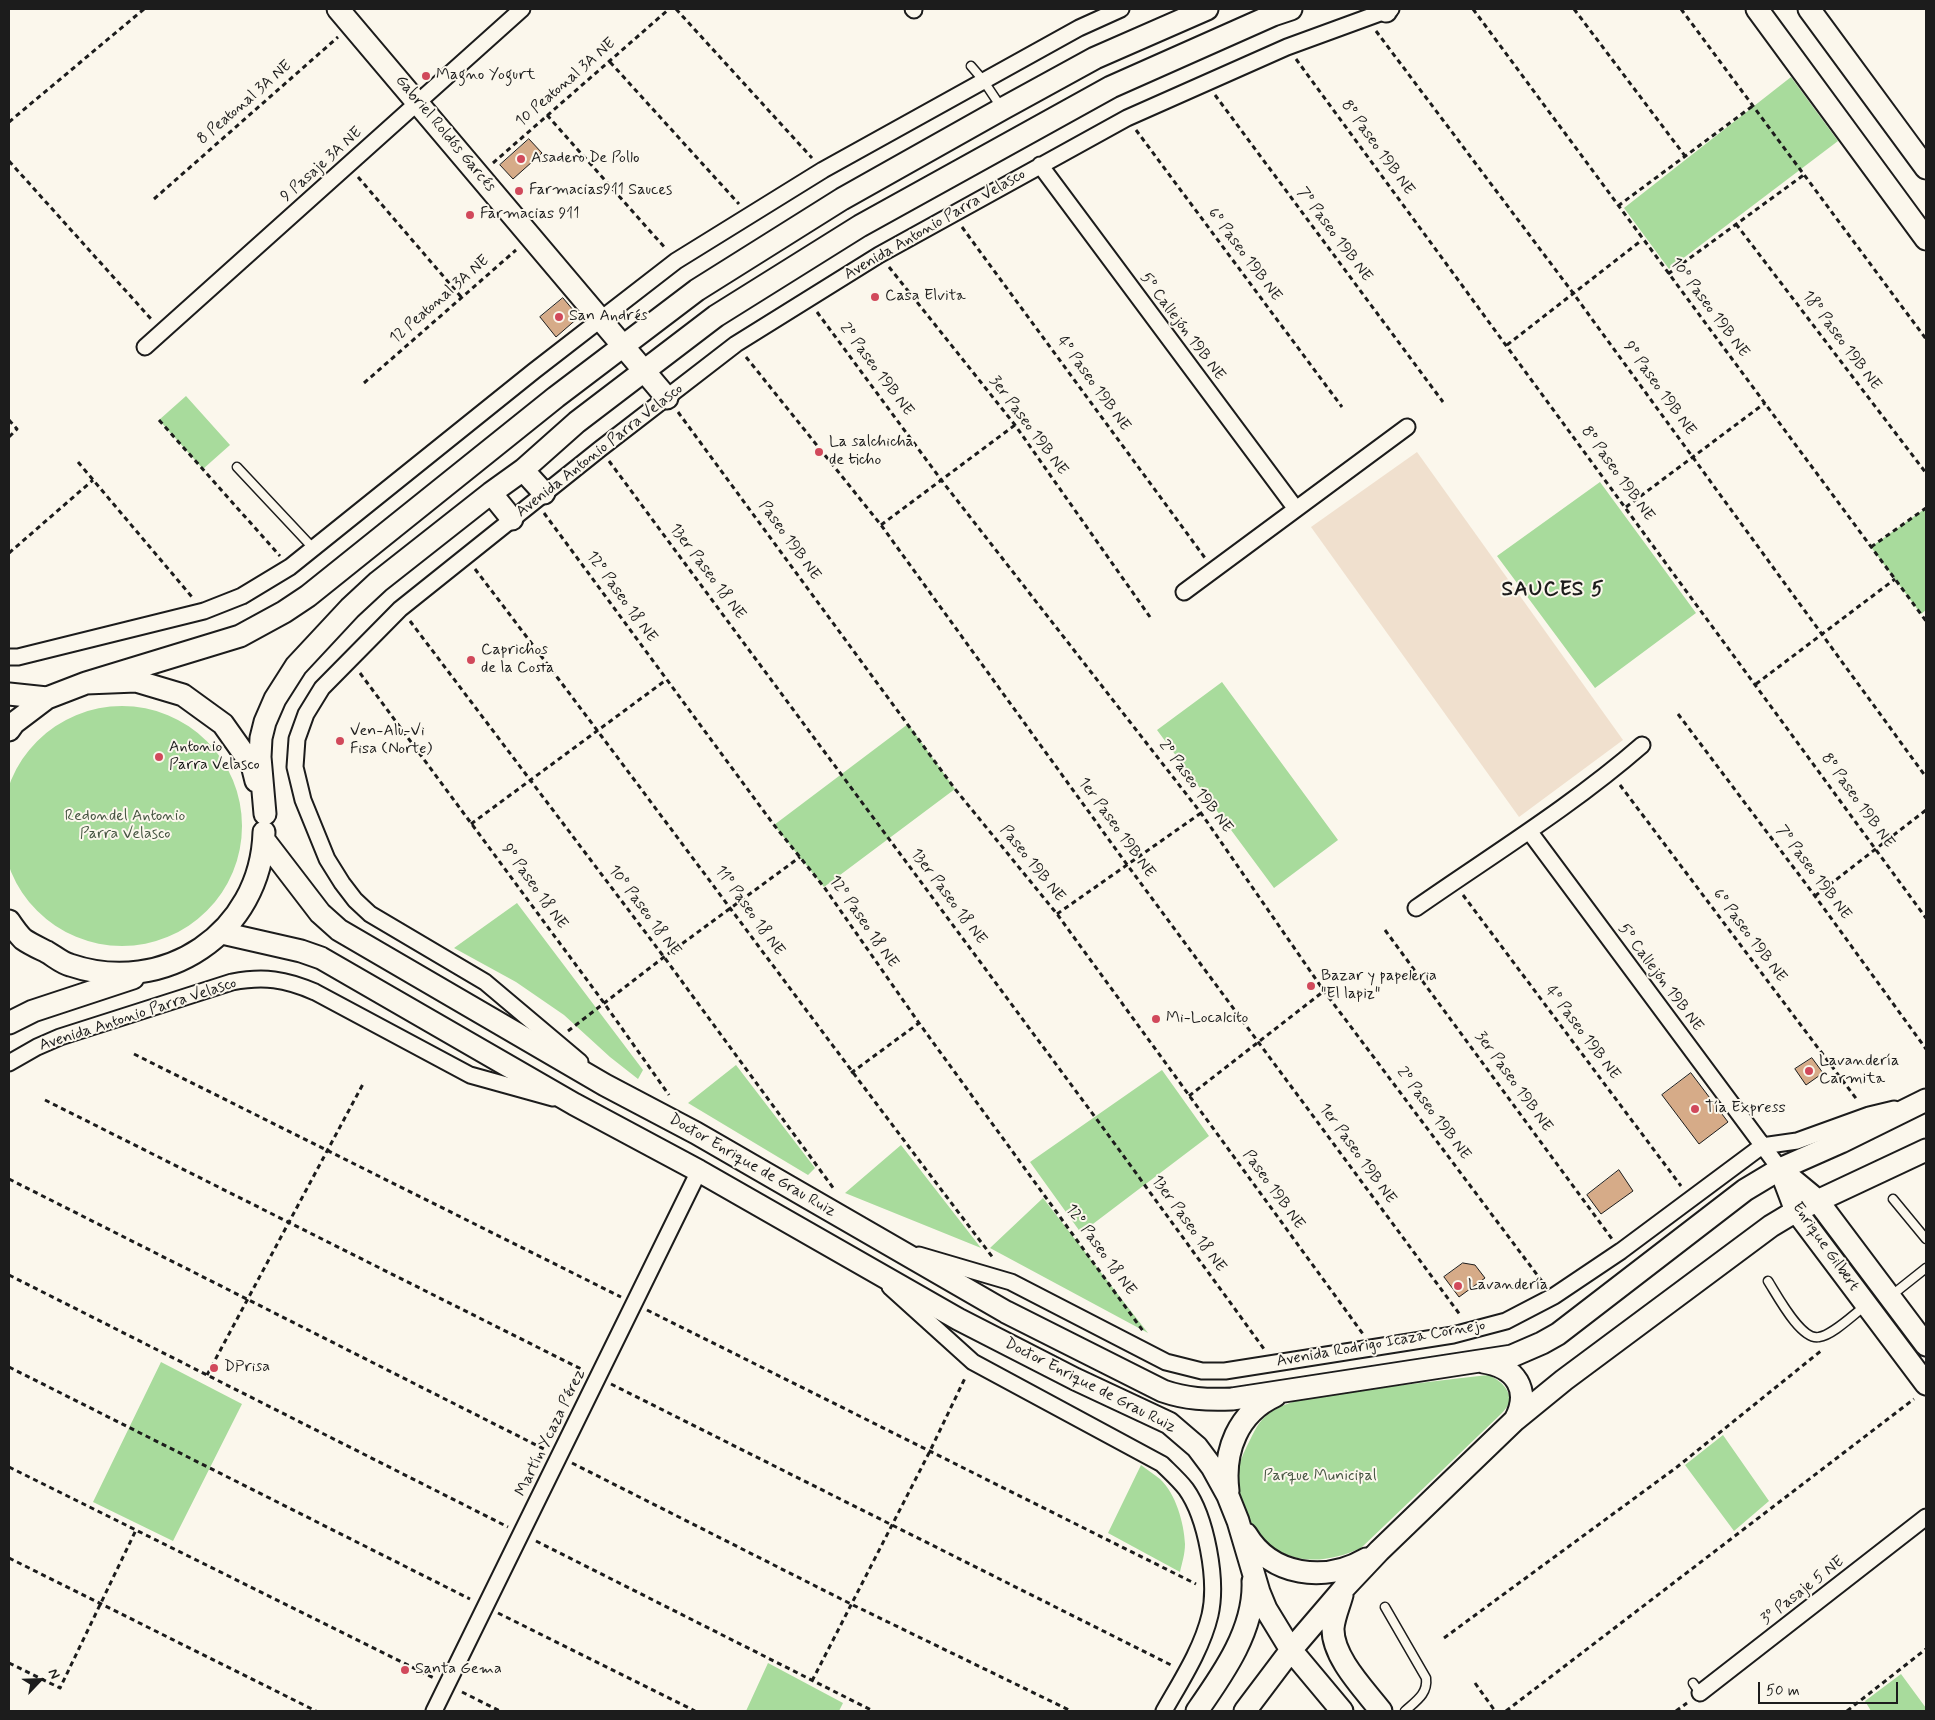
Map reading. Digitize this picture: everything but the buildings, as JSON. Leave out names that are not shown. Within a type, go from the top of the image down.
[{"type":"street","name":"Gabriel Roldós Garcés","points":[[338,9],[602,318],[667,398]]},
{"type":"street","name":"9 Pasaje 3A NE","points":[[145,347],[522,9]]},
{"type":"street","points":[[9,657],[18,657],[204,611],[242,596],[290,567],[534,371],[676,261],[823,170],[1079,28],[1121,9]]},
{"type":"street","points":[[9,730],[14,723],[47,698],[86,683],[240,636],[284,612],[308,596],[556,397],[697,290],[842,199],[1002,109],[1095,58],[1207,9]]},
{"type":"street","name":"Avenida Antonio Parra Velasco","points":[[265,814],[260,757],[261,738],[265,722],[275,699],[296,666],[350,608],[378,582],[523,470],[577,422],[716,316],[860,226],[1111,87],[1291,9]]},
{"type":"street","name":"Avenida Antonio Parra Velasco","points":[[606,1085],[485,982],[370,914],[355,900],[342,883],[327,859],[303,800],[295,767],[296,739],[306,714],[322,688],[400,609],[600,449],[736,344],[879,255],[1127,118],[1286,47],[1387,9]]},
{"type":"street","points":[[1757,9],[1926,239]]},
{"type":"street","points":[[1809,9],[1926,168]]},
{"type":"street","name":"5º Callejón 19B NE","points":[[1040,165],[1296,510]]},
{"type":"street","points":[[1184,592],[1408,427]]},
{"type":"street","points":[[523,470],[540,497]]},
{"type":"street","points":[[491,493],[512,519]]},
{"type":"street","points":[[9,1023],[33,1011],[164,968],[208,945],[222,933],[242,909],[261,863],[265,814],[252,765],[223,724],[183,695],[164,689],[136,681],[86,683]]},
{"type":"street","points":[[9,694],[47,698]]},
{"type":"street","points":[[1416,908],[1529,831],[1610,772],[1642,745]]},
{"type":"street","name":"5º Callejón 19B NE","points":[[1529,831],[1780,1169]]},
{"type":"street","name":"Doctor Enrique de Grau Ruiz","points":[[264,840],[320,913],[338,930],[606,1085],[696,1133],[1006,1312],[1163,1392],[1183,1398],[1211,1400],[1287,1391]]},
{"type":"street","points":[[9,921],[23,939],[69,965],[114,974],[164,968]]},
{"type":"street","name":"Doctor Enrique de Grau Ruiz","points":[[222,933],[301,951],[321,958],[574,1104],[699,1171],[958,1319],[1169,1423],[1197,1447],[1212,1467],[1228,1496],[1238,1521],[1266,1610],[1291,1650],[1342,1711]]},
{"type":"street","name":"Avenida Antonio Parra Velasco","points":[[9,1063],[37,1047],[60,1037],[232,982],[252,978],[276,979],[297,984],[315,992],[470,1075],[574,1104]]},
{"type":"street","name":"Avenida Rodrigo Icaza Cornejo","points":[[896,1248],[1011,1282],[1166,1362],[1202,1371],[1225,1371],[1471,1331],[1506,1321],[1554,1296],[1620,1251],[1762,1146],[1797,1141],[1869,1115],[1923,1102]]},
{"type":"street","name":"Avenida Rodrigo Icaza Cornejo","points":[[1287,1391],[1512,1356],[1542,1344],[1558,1334],[1745,1190],[1780,1169],[1923,1102]]},
{"type":"street","points":[[1244,1711],[1291,1650],[1344,1587],[1515,1420],[1588,1362],[1771,1226],[1817,1200],[1926,1150]]},
{"type":"street","name":"Enrique Gilbert","points":[[1780,1169],[1817,1200],[1926,1345]]},
{"type":"street","name":"Enrique Gilbert","points":[[1780,1169],[1796,1211],[1866,1305],[1922,1390]]},
{"type":"street","name":"Martín Ycaza Pérez","points":[[434,1711],[699,1171]]},
{"type":"street","name":"Doctor Enrique de Grau Ruiz","points":[[870,1270],[973,1362],[1162,1464],[1187,1490],[1198,1511],[1210,1563],[1212,1592],[1210,1614],[1186,1672],[1164,1711]]},
{"type":"street","points":[[1479,1361],[1494,1363],[1504,1368],[1517,1380],[1521,1389],[1522,1399],[1520,1410],[1515,1420]]},
{"type":"street","points":[[1228,1496],[1226,1475],[1228,1458],[1232,1441],[1241,1424],[1251,1412],[1266,1400],[1287,1391]]},
{"type":"street","name":"3º Pasaje 5 NE","points":[[1697,1688],[1736,1662],[1926,1517]]},
{"type":"street","points":[[1238,1521],[1251,1543],[1262,1555],[1273,1563],[1290,1570],[1306,1573],[1325,1573],[1340,1570],[1356,1565],[1379,1551]]},
{"type":"street","points":[[1197,1711],[1221,1677],[1241,1636],[1252,1604],[1253,1592],[1249,1558]]},
{"type":"street","points":[[1344,1587],[1334,1618],[1334,1641],[1340,1656],[1381,1711]]},
{"type":"lane","points":[[971,66],[983,80],[1002,109]]},
{"type":"lane","points":[[237,467],[312,548]]},
{"type":"lane","points":[[1893,1199],[1926,1239]]},
{"type":"lane","points":[[1890,1297],[1926,1268]]},
{"type":"lane","points":[[1768,1281],[1801,1330],[1810,1336],[1818,1338],[1829,1333],[1866,1305]]},
{"type":"lane","points":[[1385,1608],[1426,1678],[1427,1685],[1424,1693],[1405,1711]]},
{"type":"path","points":[[9,122],[144,9]]},
{"type":"path","name":"10 Peatonal 3A NE","points":[[479,175],[669,9]]},
{"type":"path","points":[[676,9],[823,170]]},
{"type":"path","name":"10º Paseo 19B NE","points":[[1473,9],[1925,618]]},
{"type":"path","points":[[1574,9],[1685,156]]},
{"type":"path","points":[[1681,9],[1926,339]]},
{"type":"path","name":"9º Paseo 19B NE","points":[[1366,18],[1573,293],[1926,777]]},
{"type":"path","name":"8 Peatonal 3A NE","points":[[154,199],[352,25]]},
{"type":"path","name":"8º Paseo 19B NE","points":[[1286,47],[1507,345],[1926,918]]},
{"type":"path","points":[[610,62],[749,216]]},
{"type":"path","name":"7º Paseo 19B NE","points":[[1206,83],[1443,402]]},
{"type":"path","points":[[1618,206],[1754,105]]},
{"type":"path","points":[[547,115],[676,261]]},
{"type":"path","name":"6º Paseo 19B NE","points":[[1127,118],[1342,407]]},
{"type":"path","points":[[9,161],[162,332]]},
{"type":"path","points":[[348,165],[462,298]]},
{"type":"path","points":[[1668,274],[1805,174]]},
{"type":"path","name":"4º Paseo 19B NE","points":[[953,214],[1214,569]]},
{"type":"path","name":"18º Paseo 19B NE","points":[[1736,224],[1926,474]]},
{"type":"path","name":"12 Peatonal 3A NE","points":[[364,384],[532,236]]},
{"type":"path","points":[[1507,345],[1643,239]]},
{"type":"path","name":"3er Paseo 19B NE","points":[[879,255],[1015,425],[1150,617]]},
{"type":"path","name":"2º Paseo 19B NE","points":[[808,300],[942,481],[1201,814],[1324,991],[1554,1296]]},
{"type":"path","name":"1er Paseo 19B NE","points":[[736,344],[881,525],[1128,866],[1260,1042],[1471,1331]]},
{"type":"path","name":"Paseo 19B NE","points":[[667,398],[955,789],[1057,914],[1374,1348]]},
{"type":"path","points":[[1626,507],[1765,404]]},
{"type":"path","points":[[9,420],[17,429],[9,437]]},
{"type":"path","points":[[159,420],[290,567]]},
{"type":"path","points":[[881,525],[1015,425]]},
{"type":"path","name":"13er Paseo 18 NE","points":[[600,449],[1095,1117],[1274,1363]]},
{"type":"path","points":[[78,462],[204,611]]},
{"type":"path","points":[[9,553],[93,480]]},
{"type":"path","name":"12º Paseo 18 NE","points":[[540,497],[666,680],[824,887],[919,1024],[1149,1338]]},
{"type":"path","points":[[1871,547],[1926,508]]},
{"type":"path","name":"11º Paseo 18 NE","points":[[466,556],[1011,1282]]},
{"type":"path","points":[[1756,684],[1895,579]]},
{"type":"path","name":"10º Paseo 18 NE","points":[[400,609],[664,957],[836,1191]]},
{"type":"path","name":"9º Paseo 18 NE","points":[[350,658],[604,1003],[673,1101]]},
{"type":"path","points":[[471,824],[666,680]]},
{"type":"path","name":"7º Paseo 19B NE","points":[[1678,714],[1815,896],[1926,1049]]},
{"type":"path","name":"6º Paseo 19B NE","points":[[1610,772],[1869,1115]]},
{"type":"path","points":[[1815,896],[1926,810]]},
{"type":"path","points":[[1057,914],[1201,814]]},
{"type":"path","points":[[555,1041],[664,957],[732,909],[800,857]]},
{"type":"path","name":"4º Paseo 19B NE","points":[[1454,882],[1690,1198]]},
{"type":"path","name":"3er Paseo 19B NE","points":[[1385,930],[1620,1251]]},
{"type":"path","points":[[1189,1096],[1324,991]]},
{"type":"path","points":[[852,1072],[919,1024]]},
{"type":"path","points":[[134,1054],[1212,1592]]},
{"type":"path","points":[[207,1375],[363,1084]]},
{"type":"path","points":[[45,1100],[1186,1672]]},
{"type":"path","points":[[9,1179],[851,1604],[1071,1711]]},
{"type":"path","points":[[9,1275],[873,1711]]},
{"type":"path","points":[[1444,1638],[1677,1467],[1824,1348]]},
{"type":"path","points":[[812,1681],[930,1451],[973,1362]]},
{"type":"path","points":[[9,1367],[695,1711]]},
{"type":"path","points":[[1506,1711],[1922,1390]]},
{"type":"path","points":[[9,1467],[500,1711]]},
{"type":"path","points":[[9,1664],[60,1688],[136,1530]]},
{"type":"path","points":[[9,1558],[316,1711]]},
{"type":"path","points":[[1847,1711],[1926,1649]]},
{"type":"path","points":[[1475,1682],[1494,1711]]},
{"type":"shaded area","points":[[1417,452],[1623,740],[1519,817],[1311,527]]},
{"type":"green space","points":[[1791,77],[1838,141],[1669,269],[1624,208]]},
{"type":"green space","points":[[186,396],[230,445],[203,469],[159,420]]},
{"type":"green space","points":[[1600,482],[1696,613],[1595,688],[1497,556]]},
{"type":"green space","points":[[1926,508],[1926,610],[1921,614],[1871,547]]},
{"type":"green space","points":[[1222,682],[1338,840],[1274,888],[1157,730]]},
{"type":"green space","name":"Redondel Antonio Parra Velasco","points":[[110,706],[134,706],[157,711],[179,720],[207,741],[222,759],[233,780],[240,803],[242,826],[240,849],[233,872],[222,893],[207,911],[179,932],[157,941],[134,946],[110,946],[87,941],[65,932],[46,919],[29,902],[16,883],[7,861],[2,838],[2,814],[7,791],[16,769],[29,750],[46,733],[65,720],[87,711]]},
{"type":"green space","points":[[908,724],[955,789],[824,887],[774,825]]},
{"type":"green space","points":[[517,903],[643,1070],[638,1079],[610,1057],[564,1015],[516,982],[454,948]]},
{"type":"green space","points":[[736,1065],[815,1168],[808,1175],[688,1103]]},
{"type":"green space","points":[[1162,1070],[1209,1136],[1081,1233],[1030,1162]]},
{"type":"green space","points":[[901,1145],[981,1248],[845,1193]]},
{"type":"green space","points":[[1043,1198],[1148,1333],[990,1248]]},
{"type":"green space","points":[[161,1362],[242,1404],[173,1541],[93,1502]]},
{"type":"green space","name":"Parque Municipal","points":[[1488,1375],[1496,1379],[1507,1389],[1509,1403],[1506,1408],[1361,1548],[1332,1558],[1304,1559],[1291,1556],[1278,1551],[1266,1542],[1254,1531],[1242,1514],[1236,1500],[1236,1480],[1239,1466],[1257,1426],[1263,1418],[1276,1409],[1299,1400],[1323,1395]]},
{"type":"green space","points":[[1723,1435],[1769,1501],[1734,1531],[1685,1465]]},
{"type":"green space","points":[[1141,1465],[1166,1485],[1178,1509],[1185,1544],[1180,1572],[1108,1533]]},
{"type":"green space","points":[[768,1663],[843,1703],[839,1711],[746,1711]]},
{"type":"green space","points":[[1901,1674],[1926,1708],[1926,1711],[1871,1711],[1865,1701]]},
{"type":"place","name":"Magno Yogurt","points":[[426,76]]},
{"type":"place","name":"Asadero De Pollo","points":[[521,159]]},
{"type":"place","name":"Farmacias911 Sauces","points":[[519,191]]},
{"type":"place","name":"Farmacias 911","points":[[470,215]]},
{"type":"place","name":"Casa Elvita","points":[[875,297]]},
{"type":"place","name":"San Andrés","points":[[559,317]]},
{"type":"place","name":"La salchicha de ticho","points":[[819,452]]},
{"type":"place","name":"Caprichos de la Costa","points":[[471,660]]},
{"type":"place","name":"Ven-Alu-Vi Fisa (Norte)","points":[[340,741]]},
{"type":"place","name":"Antonio Parra Velasco","points":[[159,757]]},
{"type":"place","name":"Bazar y papeleria \"El lapiz\"","points":[[1311,986]]},
{"type":"place","name":"Mi-Localcito","points":[[1156,1019]]},
{"type":"place","name":"Lavandería Carmita","points":[[1809,1071]]},
{"type":"place","name":"Tía Express","points":[[1695,1109]]},
{"type":"place","name":"Lavandería","points":[[1458,1286]]},
{"type":"place","name":"DPrisa","points":[[214,1368]]},
{"type":"place","name":"Santa Gema","points":[[405,1670]]},
{"type":"district","name":"SAUCES 5","points":[[1553,591]]}]
